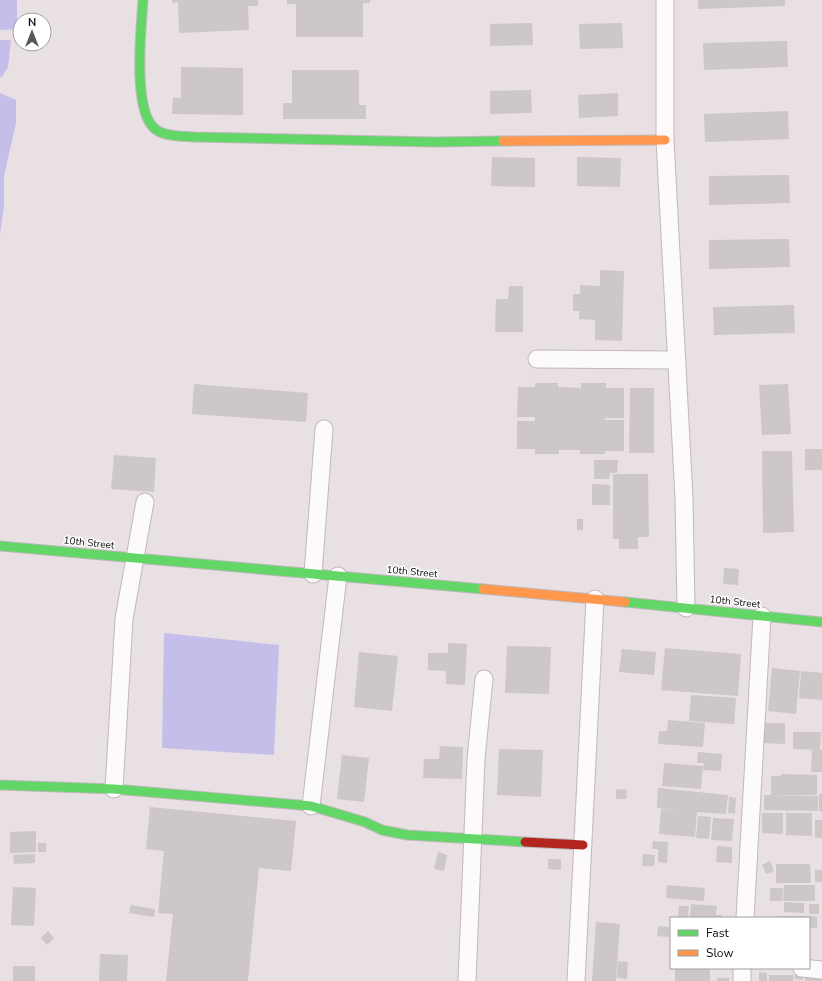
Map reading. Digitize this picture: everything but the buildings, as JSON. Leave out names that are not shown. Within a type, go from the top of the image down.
[{"type":"street","points":[[143,0],[140,89],[143,110],[146,120],[153,129],[163,133],[194,137],[434,142],[665,140]]},
{"type":"street","points":[[665,0],[665,140],[684,498],[686,608]]},
{"type":"street","points":[[537,359],[676,360]]},
{"type":"street","points":[[313,574],[324,429]]},
{"type":"street","points":[[114,790],[124,619],[145,502]]},
{"type":"street","name":"10th Street","points":[[0,546],[686,608],[822,622]]},
{"type":"street","points":[[311,806],[338,576]]},
{"type":"street","points":[[576,981],[594,600]]},
{"type":"street","points":[[745,917],[762,616]]},
{"type":"street","points":[[467,981],[476,759],[484,679]]},
{"type":"street","points":[[0,785],[114,790],[311,806],[365,822],[393,833],[472,840],[583,845]]},
{"type":"street","points":[[742,969],[742,981]]},
{"type":"street","points":[[810,969],[822,970]]},
{"type":"shaded area","points":[[0,0],[17,0],[17,12],[12,12],[12,29],[0,30]]},
{"type":"shaded area","points":[[0,40],[11,40],[8,67],[2,77],[0,77]]},
{"type":"shaded area","points":[[0,93],[16,100],[16,123],[4,176],[4,204],[0,236]]},
{"type":"shaded area","points":[[164,633],[279,645],[274,755],[162,748]]},
{"type":"traffic: fast","points":[[143,0],[140,47],[143,102],[147,117],[153,127],[162,133],[194,137],[434,142],[503,141]]},
{"type":"traffic: fast","points":[[0,546],[483,589]]},
{"type":"traffic: fast","points":[[625,602],[822,622]]},
{"type":"traffic: fast","points":[[0,785],[114,789],[311,806],[365,822],[382,830],[407,835],[525,842]]},
{"type":"traffic: slow","points":[[503,141],[665,140]]},
{"type":"traffic: slow","points":[[483,589],[625,602]]},
{"type":"traffic: jam","points":[[525,842],[583,845]]}]
